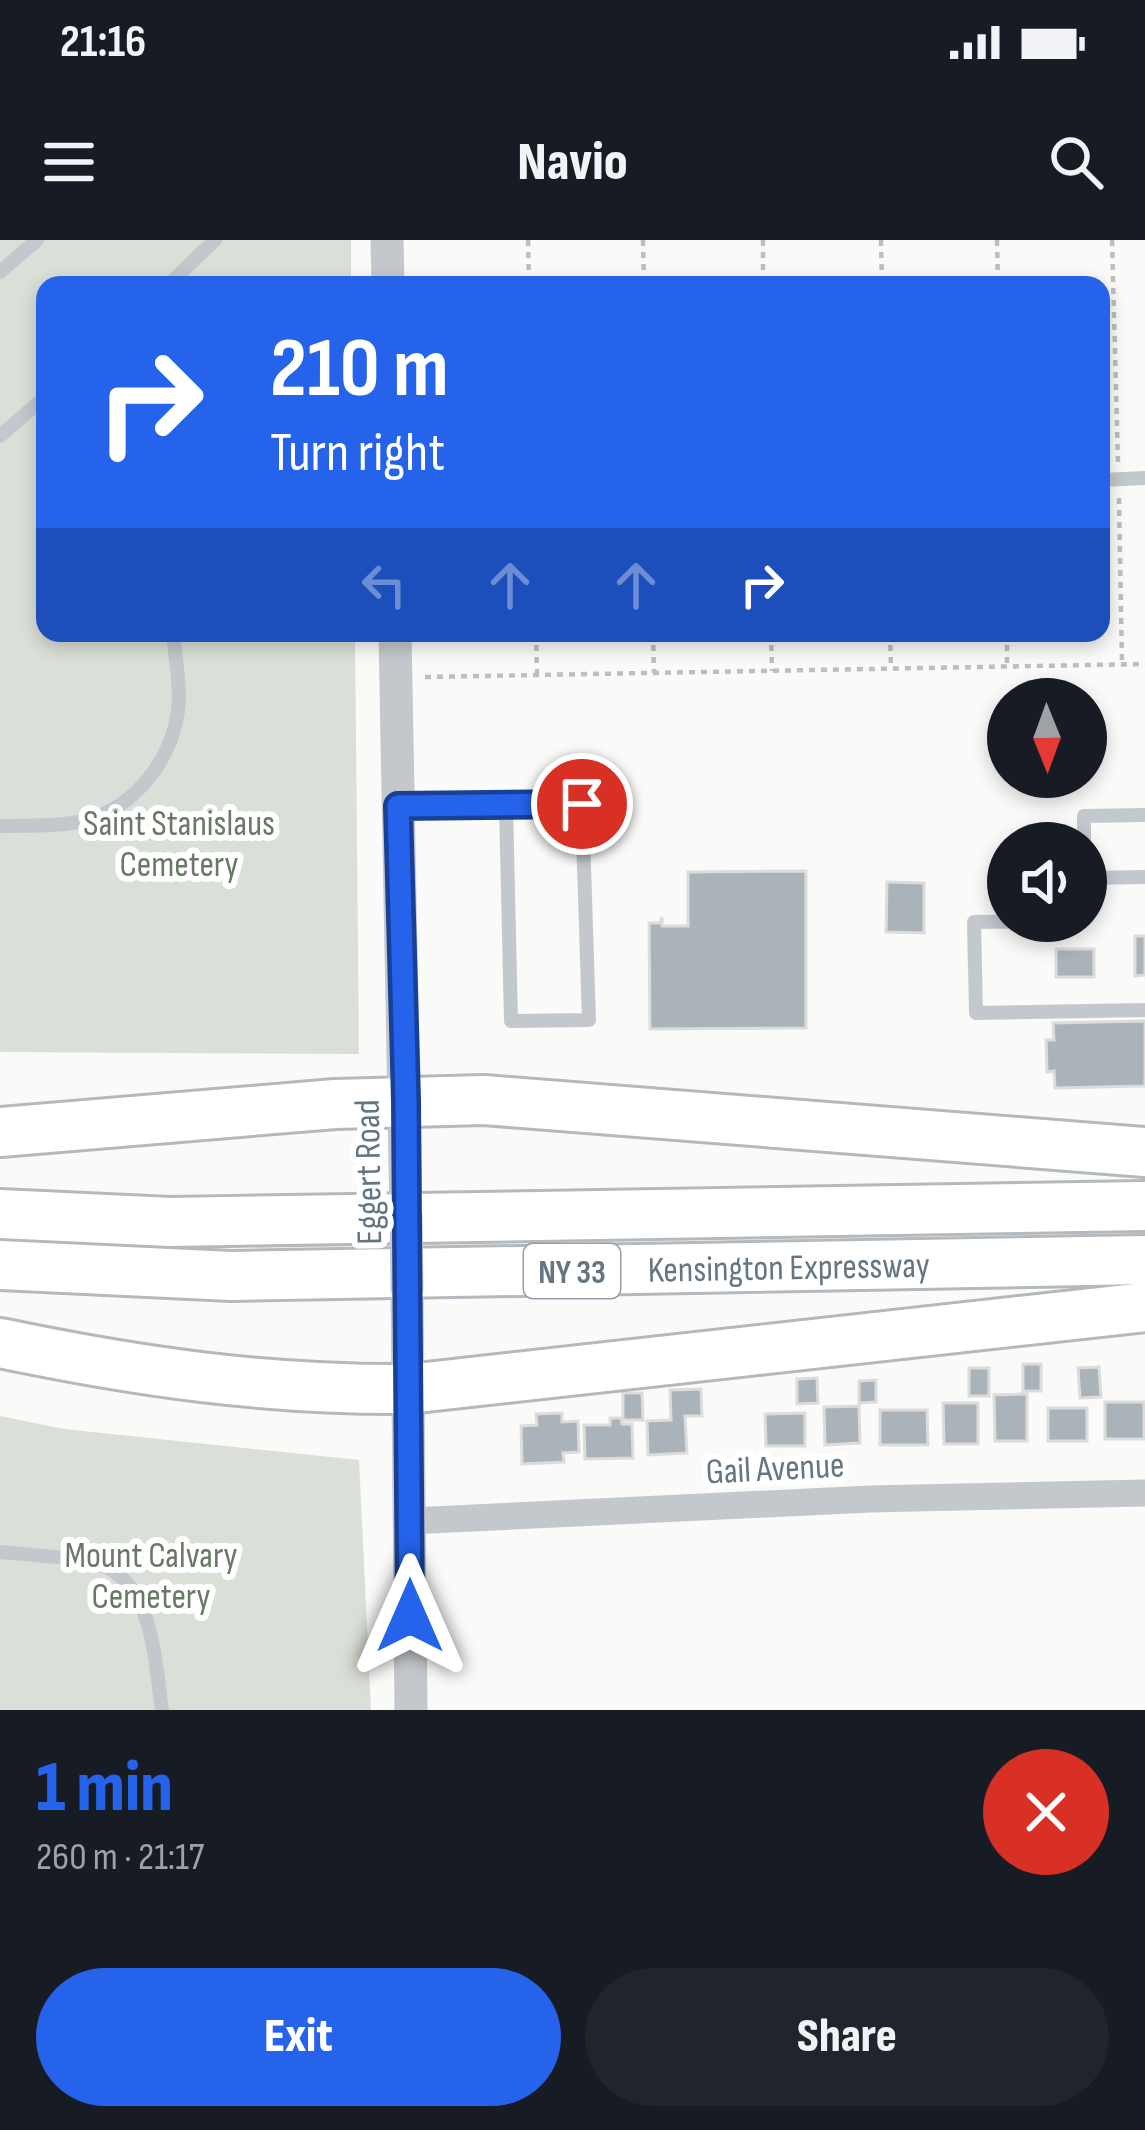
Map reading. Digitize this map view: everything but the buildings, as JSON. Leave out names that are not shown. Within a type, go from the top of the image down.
[{"type":"highway","points":[[0,1132],[406,1112],[484,1100],[1145,1152]]},
{"type":"highway","name":"Kensington Expressway","points":[[0,1214],[170,1222],[1145,1206]]},
{"type":"highway","name":"Kensington Expressway","points":[[0,1265],[231,1276],[1145,1261]]},
{"type":"highway","points":[[0,1342],[198,1380],[308,1388],[408,1383],[1145,1307]]},
{"type":"street","points":[[387,240],[388,276]]},
{"type":"street","name":"Eggert Road","points":[[394,642],[406,1112],[410,1710]]},
{"type":"street","name":"Gail Avenue","points":[[409,1521],[870,1499],[1145,1493]]},
{"type":"lane","points":[[0,272],[37,240]]},
{"type":"lane","points":[[177,276],[215,240]]},
{"type":"lane","points":[[0,436],[36,405]]},
{"type":"lane","points":[[1110,479],[1145,478]]},
{"type":"lane","points":[[0,826],[83,821],[119,806],[150,779],[170,744],[179,700],[174,642]]},
{"type":"lane","points":[[398,806],[582,804],[589,1020],[511,1021],[506,805]]},
{"type":"lane","points":[[1084,822],[1084,817],[1145,815]]},
{"type":"lane","points":[[1107,878],[1145,877]]},
{"type":"lane","points":[[987,922],[974,922],[976,1013],[1145,1010]]},
{"type":"lane","points":[[0,1552],[106,1566],[140,1599],[148,1619],[162,1710]]},
{"type":"path","points":[[529,240],[529,276]]},
{"type":"path","points":[[643,240],[644,276]]},
{"type":"path","points":[[763,240],[763,276]]},
{"type":"path","points":[[880,240],[882,276]]},
{"type":"path","points":[[997,240],[998,276]]},
{"type":"path","points":[[1112,240],[1122,665]]},
{"type":"path","points":[[536,642],[537,674]]},
{"type":"path","points":[[653,642],[654,673]]},
{"type":"path","points":[[771,642],[772,670]]},
{"type":"path","points":[[890,642],[891,668]]},
{"type":"path","points":[[1007,642],[1007,667]]},
{"type":"path","points":[[395,677],[1145,664]]},
{"type":"green space","name":"Saint Stanislaus Cemetery","points":[[0,240],[351,240],[351,276],[36,276],[36,642],[355,642],[359,1054],[0,1052]]},
{"type":"green space","name":"Mount Calvary Cemetery","points":[[0,1416],[64,1429],[359,1460],[371,1710],[0,1710]]},
{"type":"route","points":[[410,1616],[406,1100],[398,806],[582,804]]}]
